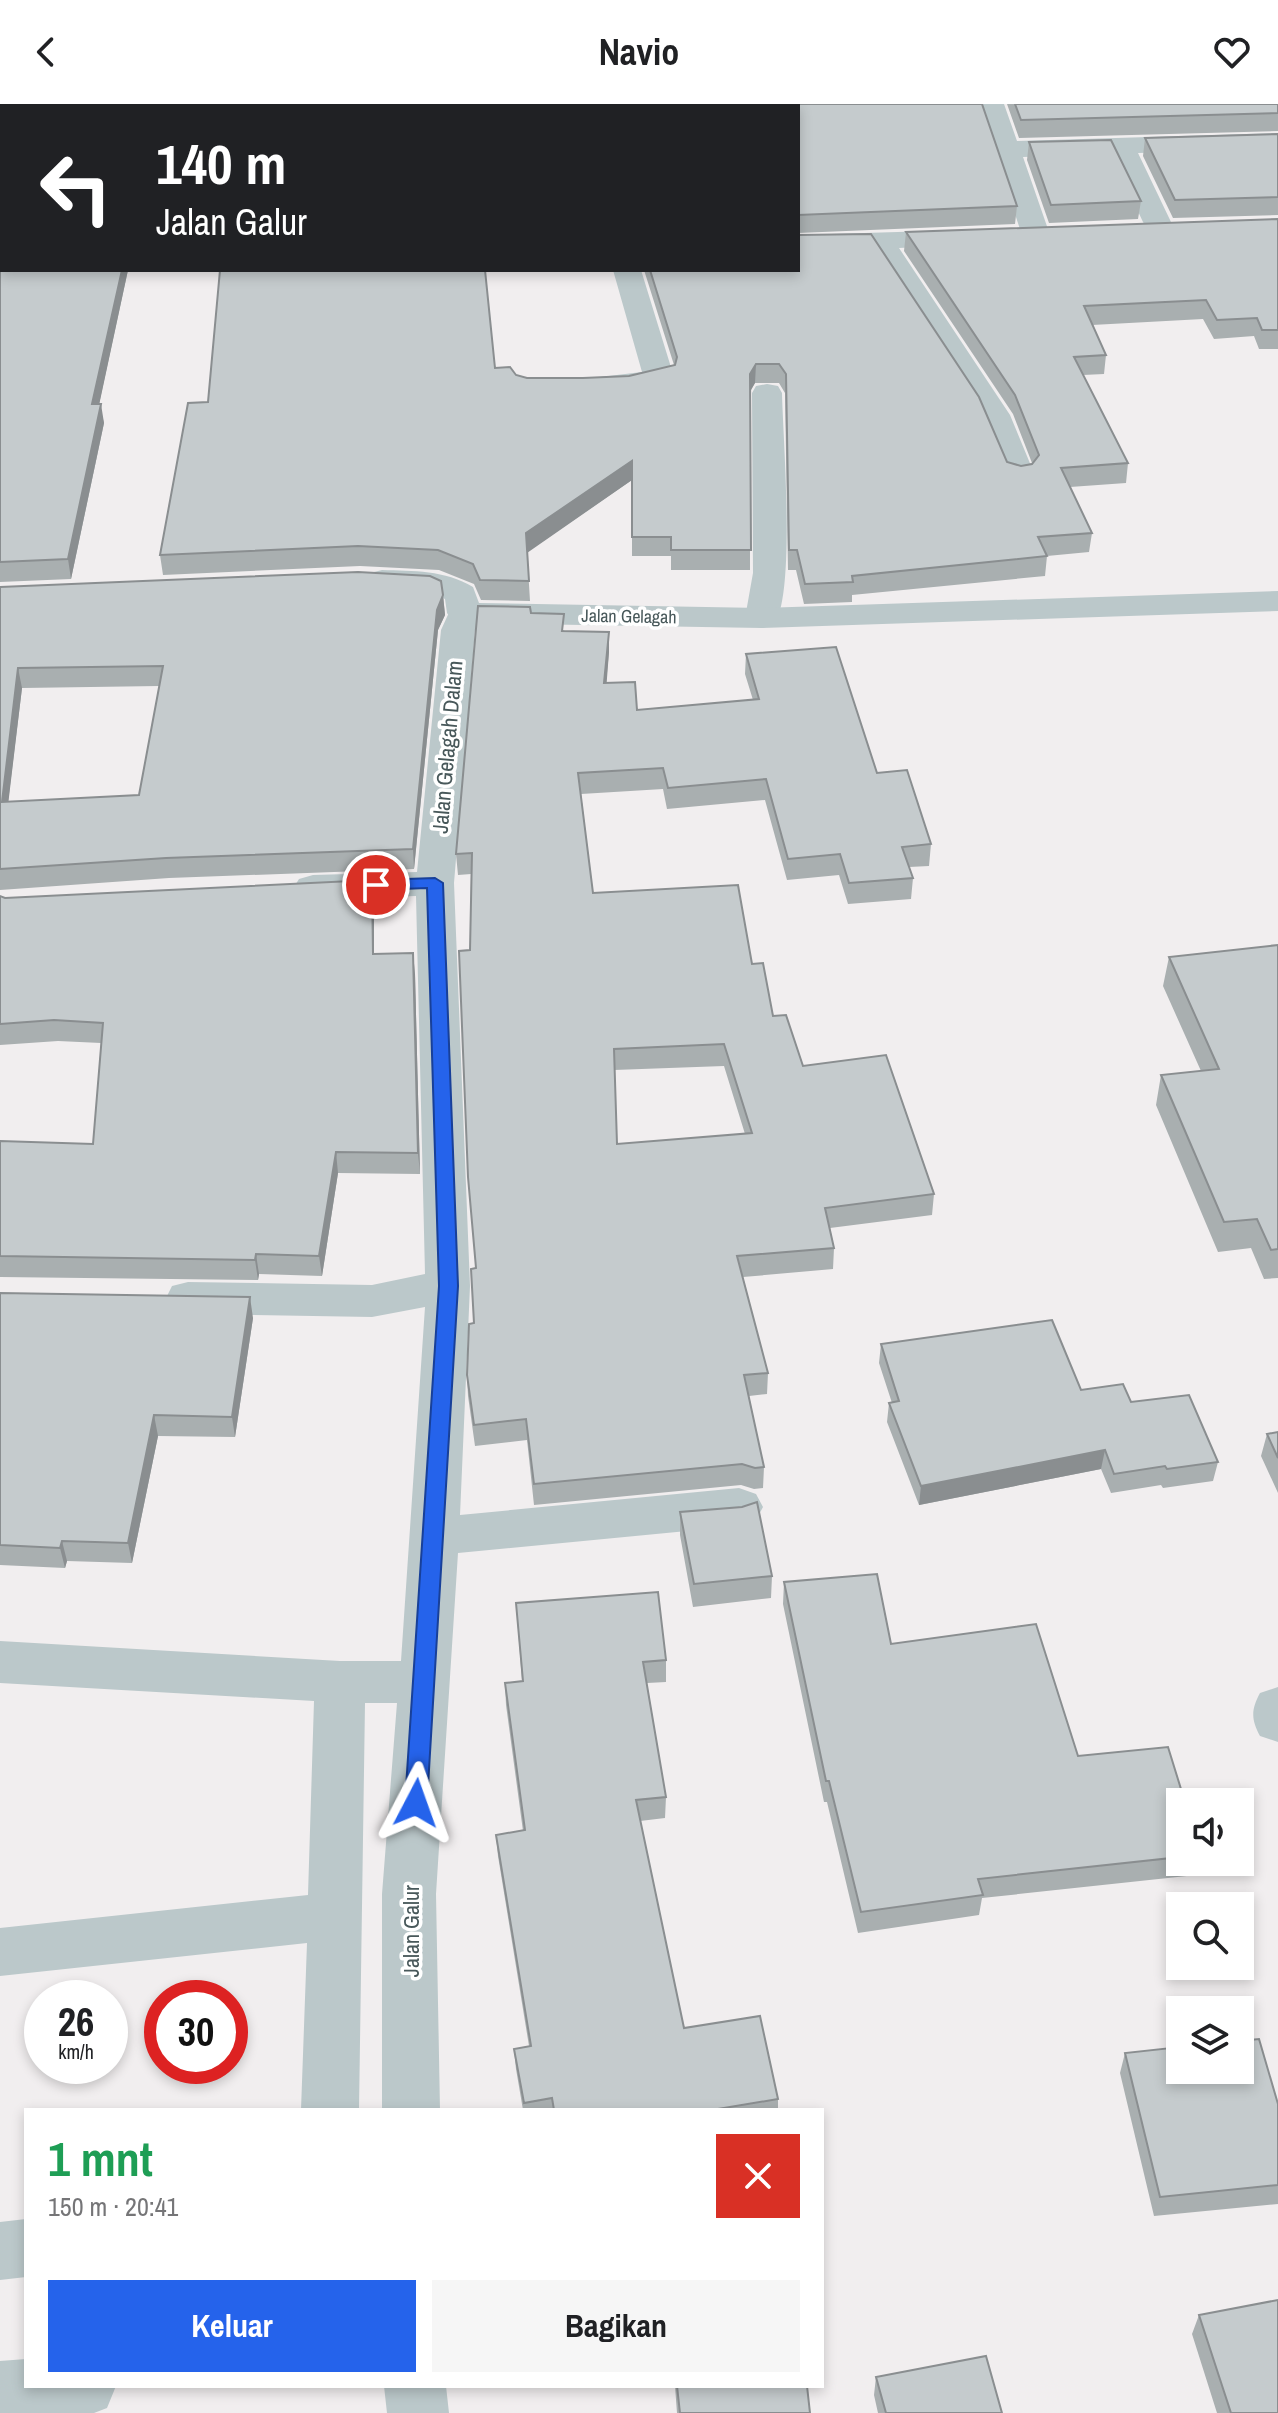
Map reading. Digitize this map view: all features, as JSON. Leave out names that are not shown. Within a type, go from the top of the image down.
[{"type":"street","points":[[991,104],[1036,235]]},
{"type":"street","points":[[1006,149],[1278,141]]},
{"type":"street","points":[[1121,146],[1157,222]]},
{"type":"street","points":[[1129,231],[1189,229]]},
{"type":"street","points":[[800,243],[1067,234]]},
{"type":"street","points":[[880,241],[995,415],[1018,473]]},
{"type":"street","points":[[585,384],[642,382],[659,377],[628,272]]},
{"type":"street","points":[[762,618],[770,573],[767,393]]},
{"type":"street","points":[[345,579],[439,583],[461,594],[464,613]]},
{"type":"street","name":"Jalan Gelagah","points":[[464,613],[762,618],[1278,601]]},
{"type":"street","name":"Jalan Gelagah Dalam","points":[[435,883],[458,630],[464,613]]},
{"type":"street","points":[[279,889],[435,883]]},
{"type":"street","name":"Jalan Galur","points":[[411,2108],[409,1894],[435,1536],[448,1286],[435,883]]},
{"type":"street","points":[[155,1297],[372,1301],[448,1286]]},
{"type":"street","points":[[435,1536],[741,1507]]},
{"type":"street","points":[[0,1662],[340,1682],[425,1682]]},
{"type":"street","points":[[330,2108],[340,1682]]},
{"type":"street","points":[[1278,1708],[1278,1721]]},
{"type":"street","points":[[0,1952],[336,1916]]},
{"type":"street","points":[[0,2251],[24,2248]]},
{"type":"street","points":[[0,2392],[57,2388]]},
{"type":"street","points":[[415,2388],[418,2413]]},
{"type":"building","points":[[800,104],[982,104],[1017,206],[800,215]]},
{"type":"building","points":[[1015,104],[1278,104],[1278,113],[1021,120]]},
{"type":"building","points":[[1278,134],[1278,197],[1175,200],[1145,138]]},
{"type":"building","points":[[1111,140],[1141,201],[1051,205],[1029,142]]},
{"type":"building","points":[[1278,219],[1278,330],[1262,330],[1257,318],[1217,320],[1206,300],[1084,306],[1106,355],[1074,357],[1128,463],[1061,468],[1092,533],[1038,537],[1047,556],[852,576],[853,582],[805,584],[797,550],[789,550],[786,374],[779,364],[756,364],[750,374],[751,550],[671,550],[671,537],[632,537],[632,461],[526,533],[529,581],[480,580],[473,564],[438,550],[358,546],[160,555],[188,403],[208,402],[220,272],[485,272],[495,368],[510,367],[516,375],[527,378],[629,376],[675,365],[677,357],[651,272],[800,272],[800,235],[871,234],[979,397],[1007,462],[1021,466],[1032,464],[1039,455],[1015,395],[906,232]]},
{"type":"building","points":[[0,272],[122,272],[92,404],[101,404],[68,559],[0,562]]},
{"type":"building","points":[[358,572],[430,576],[441,581],[443,595],[437,610],[413,849],[166,858],[0,869],[0,587]],"holes":[[[163,666],[139,795],[2,802],[18,668]]]},
{"type":"building","points":[[478,606],[530,607],[531,613],[564,614],[562,631],[609,632],[604,683],[635,682],[637,710],[759,699],[746,654],[836,647],[877,773],[907,770],[931,844],[902,847],[913,878],[849,883],[840,854],[788,859],[766,779],[668,788],[663,768],[578,773],[593,893],[738,885],[752,964],[763,963],[773,1016],[786,1015],[803,1066],[886,1055],[934,1194],[825,1208],[834,1248],[737,1256],[768,1373],[744,1375],[764,1467],[742,1464],[534,1484],[526,1419],[474,1425],[467,1375],[469,1324],[474,1323],[471,1269],[476,1268],[468,1177],[459,951],[470,950],[472,853],[456,854]],"holes":[[[724,1044],[752,1133],[617,1144],[614,1049]]]},
{"type":"building","points":[[372,880],[373,954],[413,953],[418,1153],[336,1152],[319,1256],[256,1254],[255,1260],[0,1256],[0,1141],[93,1144],[103,1023],[54,1020],[0,1024],[0,896]]},
{"type":"building","points":[[1278,945],[1278,1249],[1271,1250],[1257,1219],[1224,1222],[1161,1075],[1219,1069],[1169,957]]},
{"type":"building","points":[[0,1293],[250,1297],[232,1417],[154,1415],[128,1543],[62,1541],[60,1548],[0,1545]]},
{"type":"building","points":[[1052,1320],[1081,1390],[1123,1384],[1131,1402],[1189,1395],[1218,1462],[1114,1474],[1105,1450],[921,1486],[889,1403],[899,1401],[881,1344]]},
{"type":"building","points":[[1278,1432],[1278,1458],[1267,1434]]},
{"type":"building","points":[[757,1502],[772,1576],[694,1584],[680,1512],[742,1507]]},
{"type":"building","points":[[877,1574],[891,1644],[1036,1624],[1078,1756],[1168,1747],[1181,1788],[1166,1788],[1166,1859],[978,1879],[983,1895],[861,1912],[829,1781],[826,1781],[784,1582]]},
{"type":"building","points":[[658,1592],[666,1660],[643,1662],[666,1797],[636,1800],[684,2028],[760,2016],[778,2099],[724,2108],[554,2108],[552,2098],[524,2103],[514,2049],[531,2046],[496,1835],[525,1830],[505,1683],[523,1681],[516,1603]]},
{"type":"building","points":[[1259,2039],[1278,2104],[1278,2185],[1160,2197],[1125,2053],[1166,2049],[1166,2084],[1254,2084],[1254,2040]]},
{"type":"building","points":[[1278,2300],[1278,2413],[1231,2413],[1199,2315]]},
{"type":"building","points":[[986,2356],[1002,2413],[886,2413],[876,2377]]},
{"type":"building","points":[[677,2388],[807,2388],[810,2413],[680,2413]]},
{"type":"route","points":[[376,885],[435,883],[448,1286],[435,1536],[416,1803]]}]
